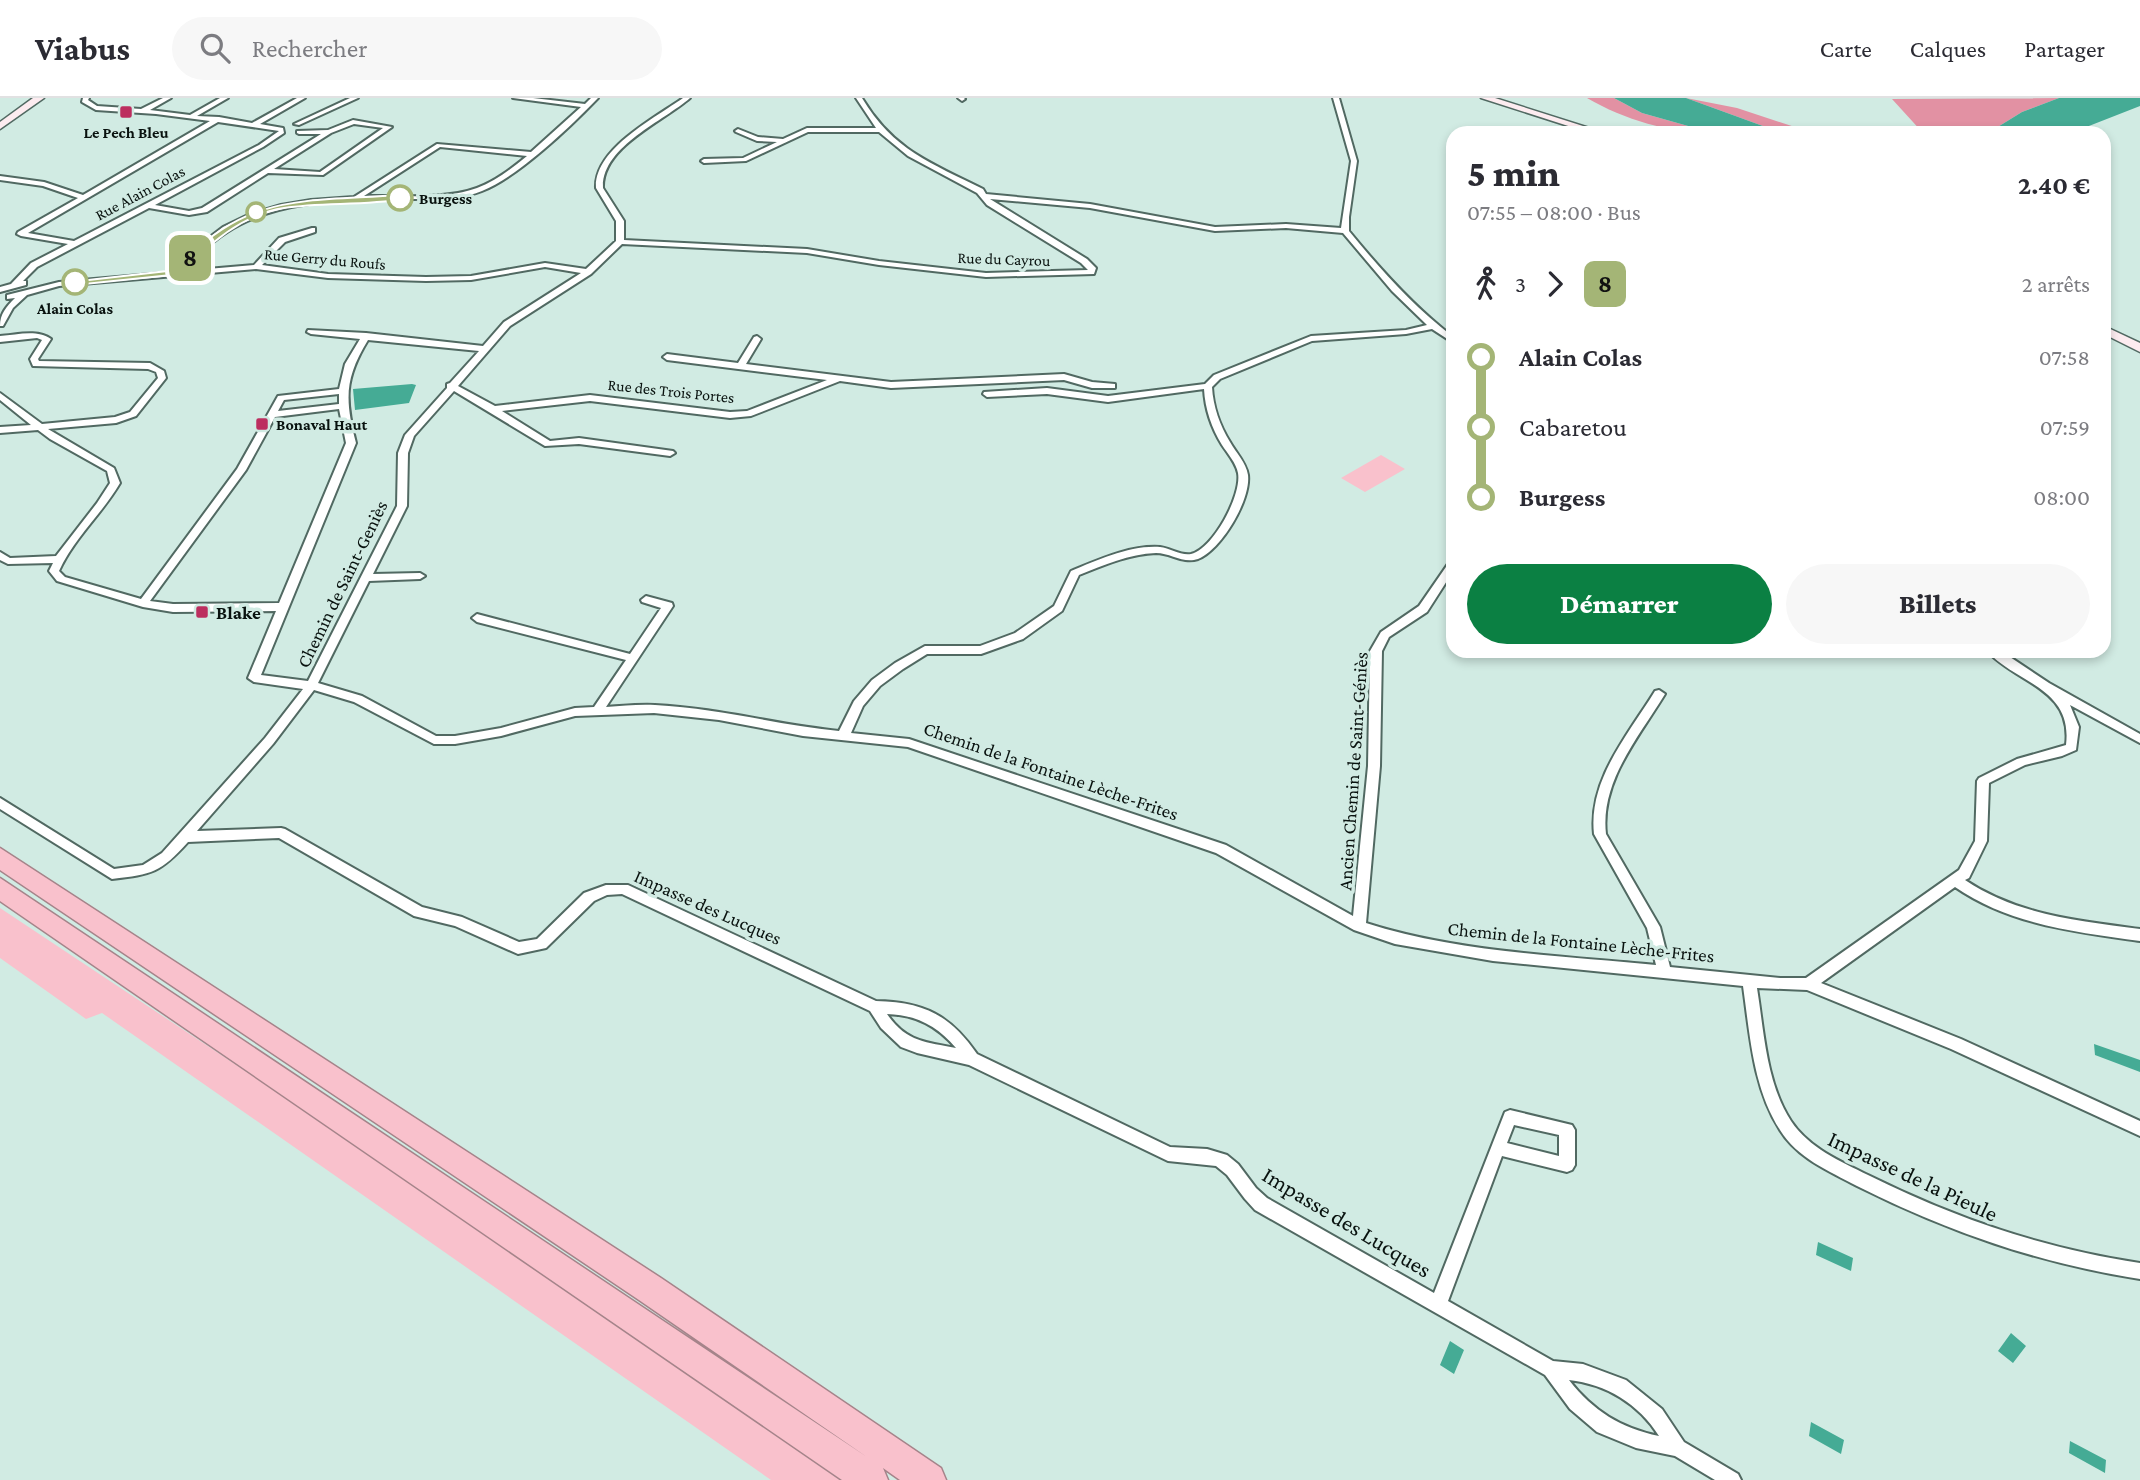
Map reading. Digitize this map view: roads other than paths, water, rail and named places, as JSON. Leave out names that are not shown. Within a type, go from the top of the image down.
[{"type":"highway","points":[[0,858],[650,1289],[929,1480]]},
{"type":"highway","points":[[0,888],[871,1480]]},
{"type":"main road","points":[[0,126],[40,98]]},
{"type":"main road","points":[[1486,98],[1577,126]]},
{"type":"main road","points":[[2111,334],[2140,348]]},
{"type":"street","points":[[86,98],[84,101],[96,108],[144,110],[282,129],[304,128],[329,132]]},
{"type":"street","points":[[144,110],[168,98]]},
{"type":"street","points":[[191,116],[225,98]]},
{"type":"street","points":[[256,124],[302,98]]},
{"type":"street","points":[[304,128],[312,119],[355,98]]},
{"type":"street","points":[[516,98],[586,106]]},
{"type":"street","points":[[178,273],[197,252],[256,212],[303,202],[466,194],[491,185],[595,98]]},
{"type":"street","points":[[620,242],[620,221],[601,192],[599,183],[606,167],[627,140],[687,98]]},
{"type":"street","name":"Rue du Cayrou","points":[[620,242],[807,251],[986,275],[1091,272],[1092,268],[1084,261],[990,203],[984,196],[945,172],[898,150],[879,130],[859,98]]},
{"type":"street","points":[[1336,98],[1354,161],[1352,195],[1344,225],[1345,231],[1389,283],[1432,326],[1446,336]]},
{"type":"street","points":[[74,243],[21,234],[219,120]]},
{"type":"street","points":[[151,206],[189,213],[204,210],[329,132],[353,122],[389,127],[321,174],[269,171]]},
{"type":"street","name":"Rue Alain Colas","points":[[34,285],[45,263],[151,206],[282,129]]},
{"type":"street","name":"Rue Alain Colas","points":[[15,284],[34,265],[261,146],[282,129]]},
{"type":"street","points":[[704,162],[744,160],[814,129],[879,130]]},
{"type":"street","points":[[738,131],[757,139],[785,140]]},
{"type":"street","points":[[354,199],[439,145],[530,154]]},
{"type":"street","points":[[0,178],[44,184],[83,197]]},
{"type":"street","points":[[984,196],[1090,206],[1215,229],[1286,226],[1345,231]]},
{"type":"street","points":[[257,267],[282,240],[312,230]]},
{"type":"street","name":"Chemin de Saint-Geniès","points":[[0,803],[112,874],[146,870],[167,857],[269,741],[312,686],[402,506],[403,453],[410,435],[450,386],[507,324],[588,272],[620,242]]},
{"type":"street","name":"Rue Gerry du Roufs","points":[[34,285],[257,267],[328,276],[426,279],[471,278],[545,265],[588,272]]},
{"type":"street","points":[[0,324],[5,295],[15,284],[34,285]]},
{"type":"street","points":[[5,295],[23,295],[34,285]]},
{"type":"street","points":[[987,394],[1065,391],[1108,399],[1208,386],[1217,377],[1311,339],[1384,335],[1432,326]]},
{"type":"street","points":[[311,332],[483,349]]},
{"type":"street","points":[[0,339],[38,335],[47,339],[34,359],[36,364],[150,366],[160,371],[162,378],[133,414],[116,420],[0,430]]},
{"type":"street","points":[[0,396],[38,427],[111,470],[115,483],[105,502],[58,559],[54,571],[61,579],[143,603],[173,607],[282,607],[351,443],[342,406],[342,391],[346,365],[366,336]]},
{"type":"street","name":"Rue des Trois Portes","points":[[741,365],[757,339]]},
{"type":"street","name":"Rue des Trois Portes","points":[[667,358],[891,385],[1064,377],[1112,386]]},
{"type":"street","name":"Rue des Trois Portes","points":[[493,408],[590,398],[730,415],[748,414],[839,378]]},
{"type":"street","points":[[450,386],[466,391],[548,444],[579,441],[670,453]]},
{"type":"street","points":[[844,734],[858,704],[876,682],[925,650],[981,650],[1018,636],[1058,608],[1075,573],[1101,563],[1159,550],[1185,558],[1197,556],[1212,543],[1232,516],[1244,480],[1241,467],[1224,440],[1207,395],[1208,386]]},
{"type":"street","points":[[143,603],[241,470],[281,398],[342,391]]},
{"type":"street","points":[[274,414],[342,406]]},
{"type":"street","points":[[0,555],[8,561],[58,559]]},
{"type":"street","name":"Ancien Chemin de Saint-Géniès","points":[[1359,926],[1374,766],[1376,651],[1385,635],[1423,609],[1446,575]]},
{"type":"street","points":[[368,578],[420,576]]},
{"type":"street","points":[[597,709],[668,606],[646,600]]},
{"type":"street","name":"Chemin de la Fontaine Lèche-Frites","points":[[282,607],[254,677],[312,686],[358,699],[434,740],[455,740],[501,732],[597,709],[654,709],[719,716],[803,732],[844,734],[909,743],[1222,849],[1359,926],[1395,938],[1493,955],[1749,981],[1808,984],[1955,1044],[2140,1129]]},
{"type":"street","points":[[477,618],[632,658]]},
{"type":"street","points":[[2003,658],[2045,686],[2140,739]]},
{"type":"street","points":[[1808,984],[1957,882],[1981,841],[1983,781],[1997,772],[2045,755],[2062,753],[2072,747],[2074,720],[2063,703],[2045,686]]},
{"type":"street","points":[[1659,694],[1611,772],[1596,820],[1600,834],[1653,928],[1664,971]]},
{"type":"street","name":"Impasse des Lucques","points":[[184,837],[281,833],[419,912],[457,921],[518,948],[541,944],[589,897],[606,890],[623,890],[875,1007],[903,1007],[930,1016],[957,1036],[972,1059]]},
{"type":"street","points":[[1957,882],[1982,899],[2011,911],[2140,935]]},
{"type":"street","name":"Impasse de la Pieule","points":[[1749,981],[1765,1080],[1785,1125],[1811,1154],[1885,1193],[1975,1233],[2087,1264],[2140,1271]]},
{"type":"street","name":"Impasse des Lucques","points":[[875,1007],[896,1036],[910,1045],[934,1053],[972,1059],[1168,1154],[1181,1158],[1206,1155],[1227,1164],[1242,1187],[1261,1204],[1551,1369],[1583,1373],[1620,1386],[1656,1415],[1678,1448]]},
{"type":"street","name":"Impasse des Lucques","points":[[1438,1305],[1497,1148],[1510,1117],[1567,1130],[1567,1165],[1497,1148]]},
{"type":"street","name":"Impasse des Lucques","points":[[1551,1369],[1567,1395],[1588,1416],[1637,1442],[1678,1448],[1732,1480]]},
{"type":"place","name":"Le Pech Bleu","points":[[126,112]]},
{"type":"place","name":"Burgess","points":[[400,198]]},
{"type":"place","name":"Alain Colas","points":[[75,282]]},
{"type":"place","name":"Bonaval Haut","points":[[262,424]]},
{"type":"place","name":"Blake","points":[[202,612]]}]
